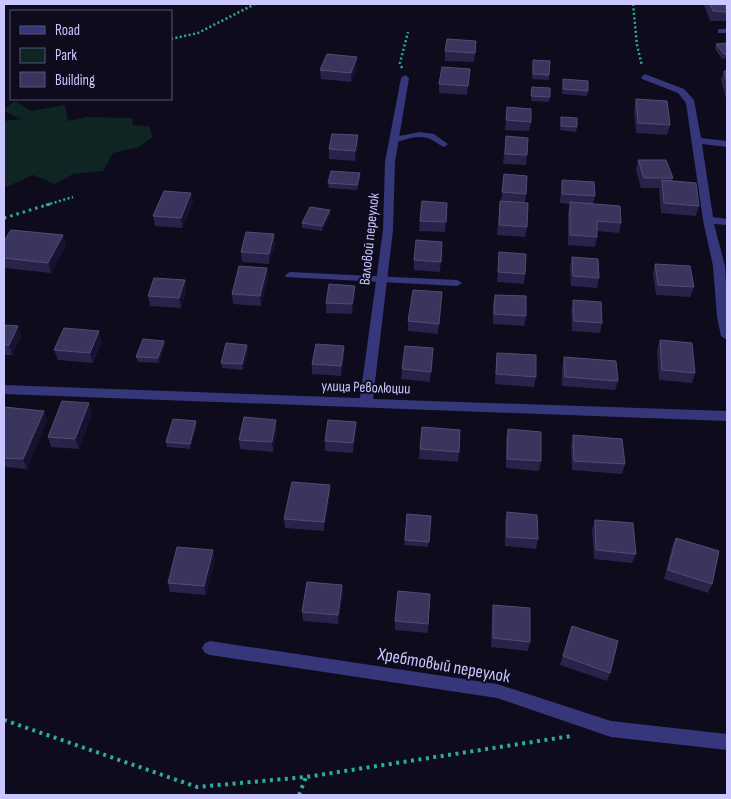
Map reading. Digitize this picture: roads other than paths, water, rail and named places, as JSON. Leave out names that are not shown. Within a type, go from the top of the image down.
[{"type":"street","points":[[644,77],[681,91],[692,102],[708,220],[719,266],[723,317],[727,336]]},
{"type":"street","name":"Валовой переулок","points":[[366,404],[388,230],[390,162],[405,78]]},
{"type":"street","points":[[696,140],[727,144]]},
{"type":"street","points":[[708,220],[727,222]]},
{"type":"street","name":"улица Революции","points":[[4,390],[727,416]]},
{"type":"street","name":"Хребтовый переулок","points":[[210,648],[497,691],[611,729],[727,742]]},
{"type":"lane","points":[[394,140],[418,133],[433,135],[444,144]]},
{"type":"lane","points":[[290,275],[457,283]]}]
